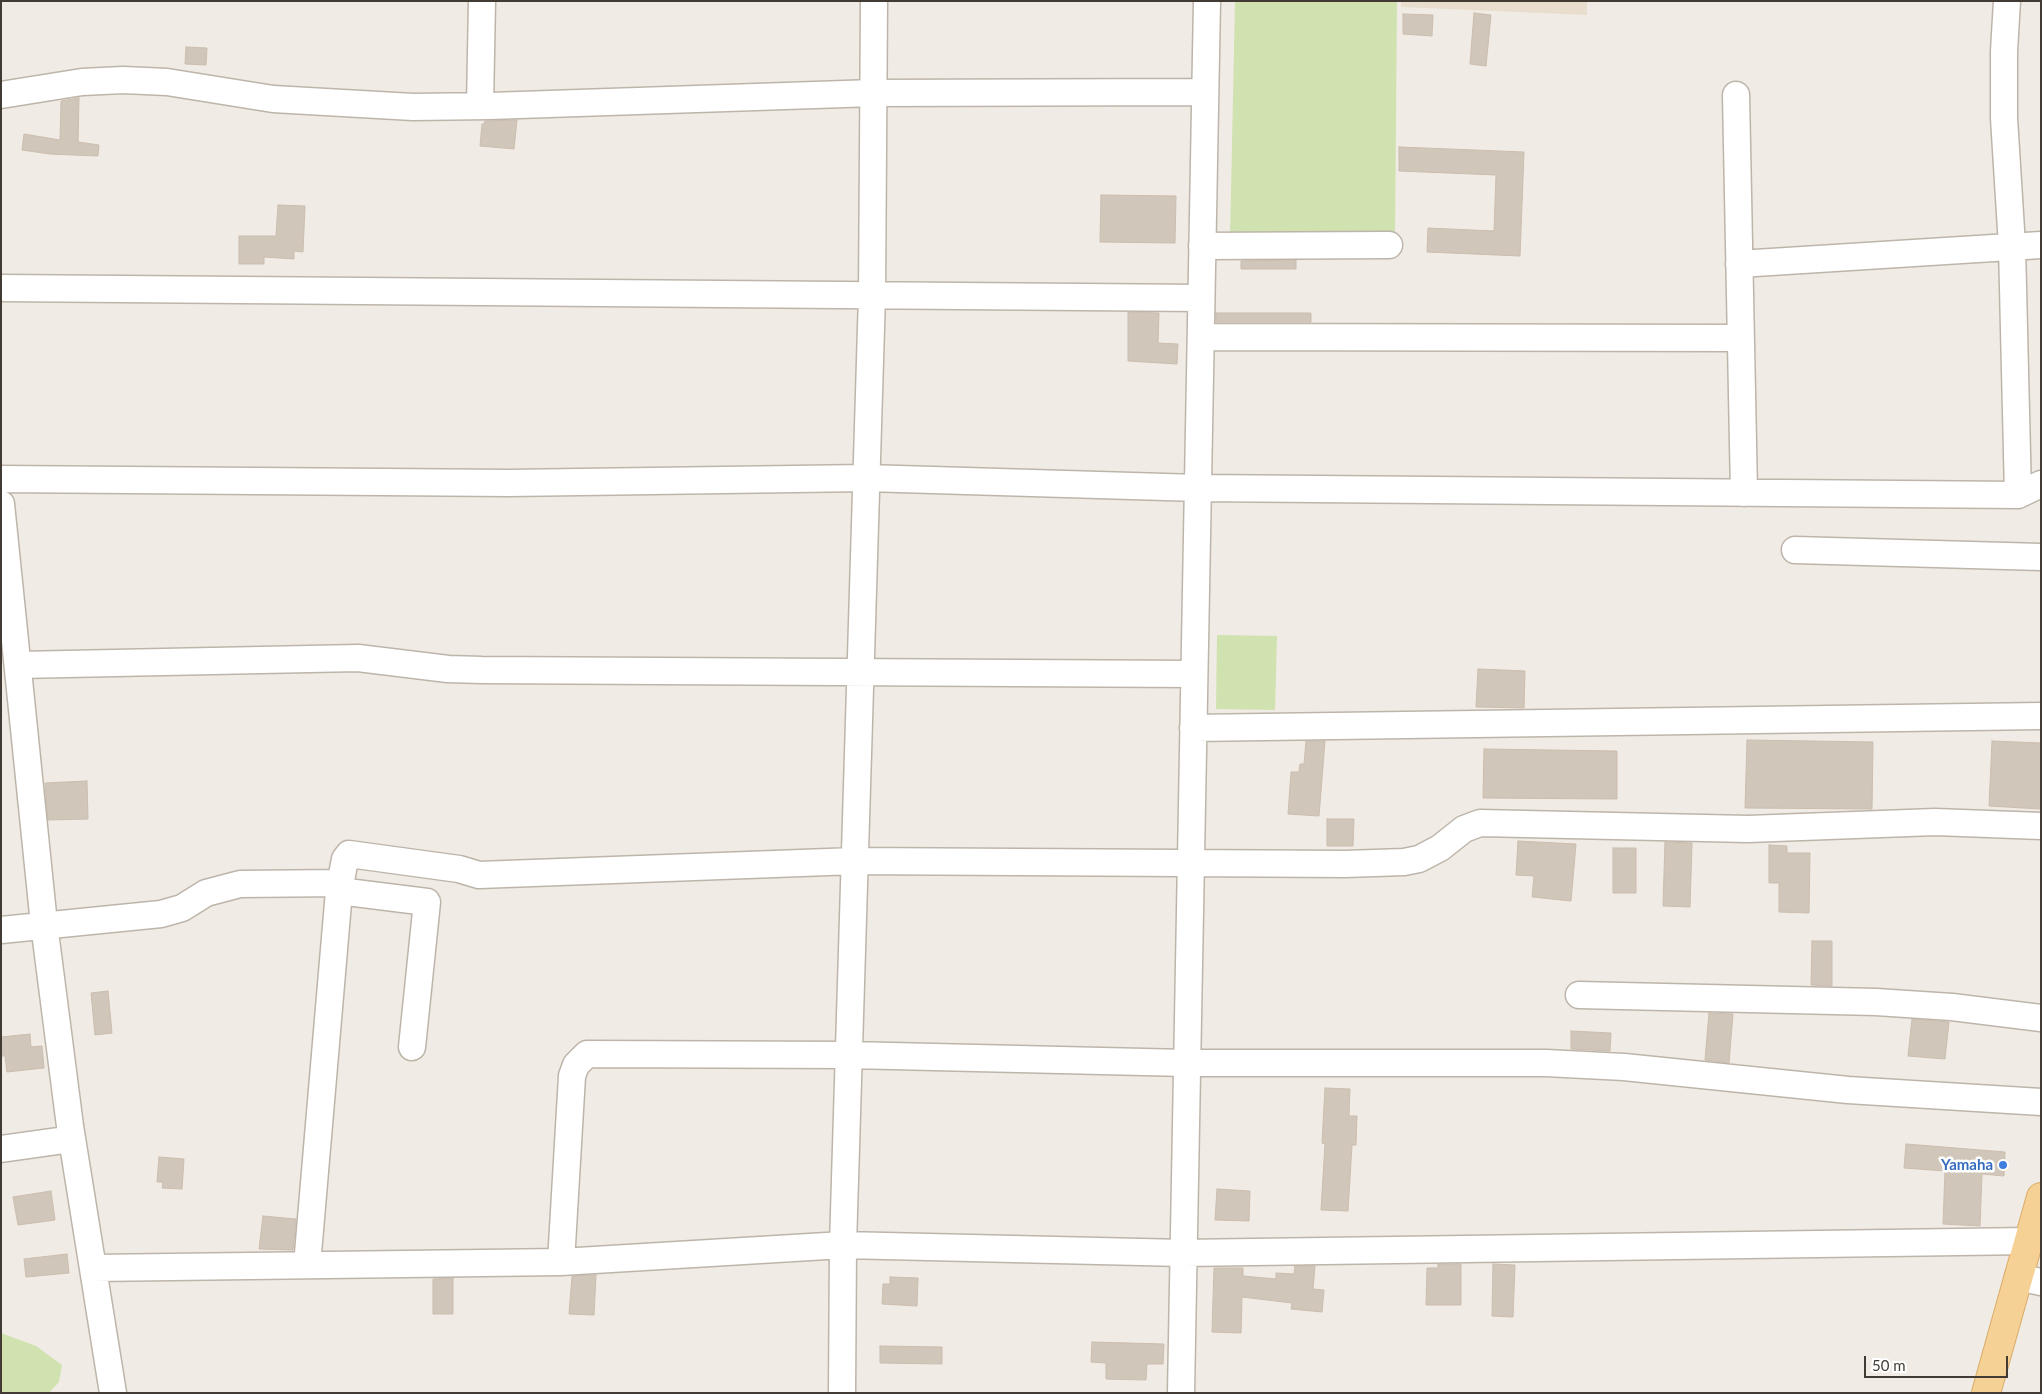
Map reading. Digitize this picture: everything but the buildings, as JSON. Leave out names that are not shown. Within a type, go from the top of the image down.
[{"type":"main road","points":[[1986,1393],[2030,1280],[2016,1241],[2041,1197]]},
{"type":"street","points":[[480,106],[482,1]]},
{"type":"street","points":[[842,1393],[844,1245],[872,295],[874,1]]},
{"type":"street","points":[[1181,1393],[1207,1]]},
{"type":"street","points":[[1,479],[509,483],[866,478],[1198,488],[1744,493],[2030,490],[2012,246],[2004,84],[2007,1]]},
{"type":"street","points":[[1,94],[82,82],[123,80],[167,82],[273,99],[413,107],[874,93],[1205,92]]},
{"type":"street","points":[[1736,95],[1744,493]]},
{"type":"street","points":[[1202,246],[1388,245]]},
{"type":"street","points":[[1739,264],[2041,245]]},
{"type":"street","points":[[1,288],[1201,298]]},
{"type":"street","points":[[1201,337],[1740,338]]},
{"type":"street","points":[[1,504],[44,924],[72,1139],[113,1393]]},
{"type":"street","points":[[1795,550],[2041,557]]},
{"type":"street","points":[[18,665],[358,658],[457,670],[1194,674]]},
{"type":"street","points":[[1193,728],[2041,716]]},
{"type":"street","points":[[307,1265],[340,887],[345,858],[350,854],[459,869],[479,875],[855,860],[1404,862],[1431,854],[1464,829],[1480,823],[1748,829],[1935,822],[2041,826]]},
{"type":"street","points":[[1,930],[44,924],[166,913],[182,908],[206,893],[240,884],[340,887],[427,902],[412,1047]]},
{"type":"street","points":[[1579,995],[1876,1002],[1952,1007],[2041,1018]]},
{"type":"street","points":[[562,1262],[572,1076],[576,1065],[587,1054],[850,1055],[1186,1062],[1546,1063],[1624,1067],[1848,1090],[2032,1102]]},
{"type":"street","points":[[1,1150],[72,1139]]},
{"type":"street","points":[[93,1268],[562,1262],[844,1245],[1183,1253],[2016,1241]]},
{"type":"shaded area","points":[[1401,1],[1587,1],[1587,15],[1401,7]]},
{"type":"green space","points":[[1235,1],[1397,1],[1395,236],[1230,239]]},
{"type":"green space","points":[[1217,635],[1277,636],[1275,710],[1216,709]]},
{"type":"green space","points":[[1,1333],[36,1346],[62,1365],[59,1382],[49,1393],[1,1393]]},
{"type":"place","name":"Yamaha","points":[[2003,1165]]}]
